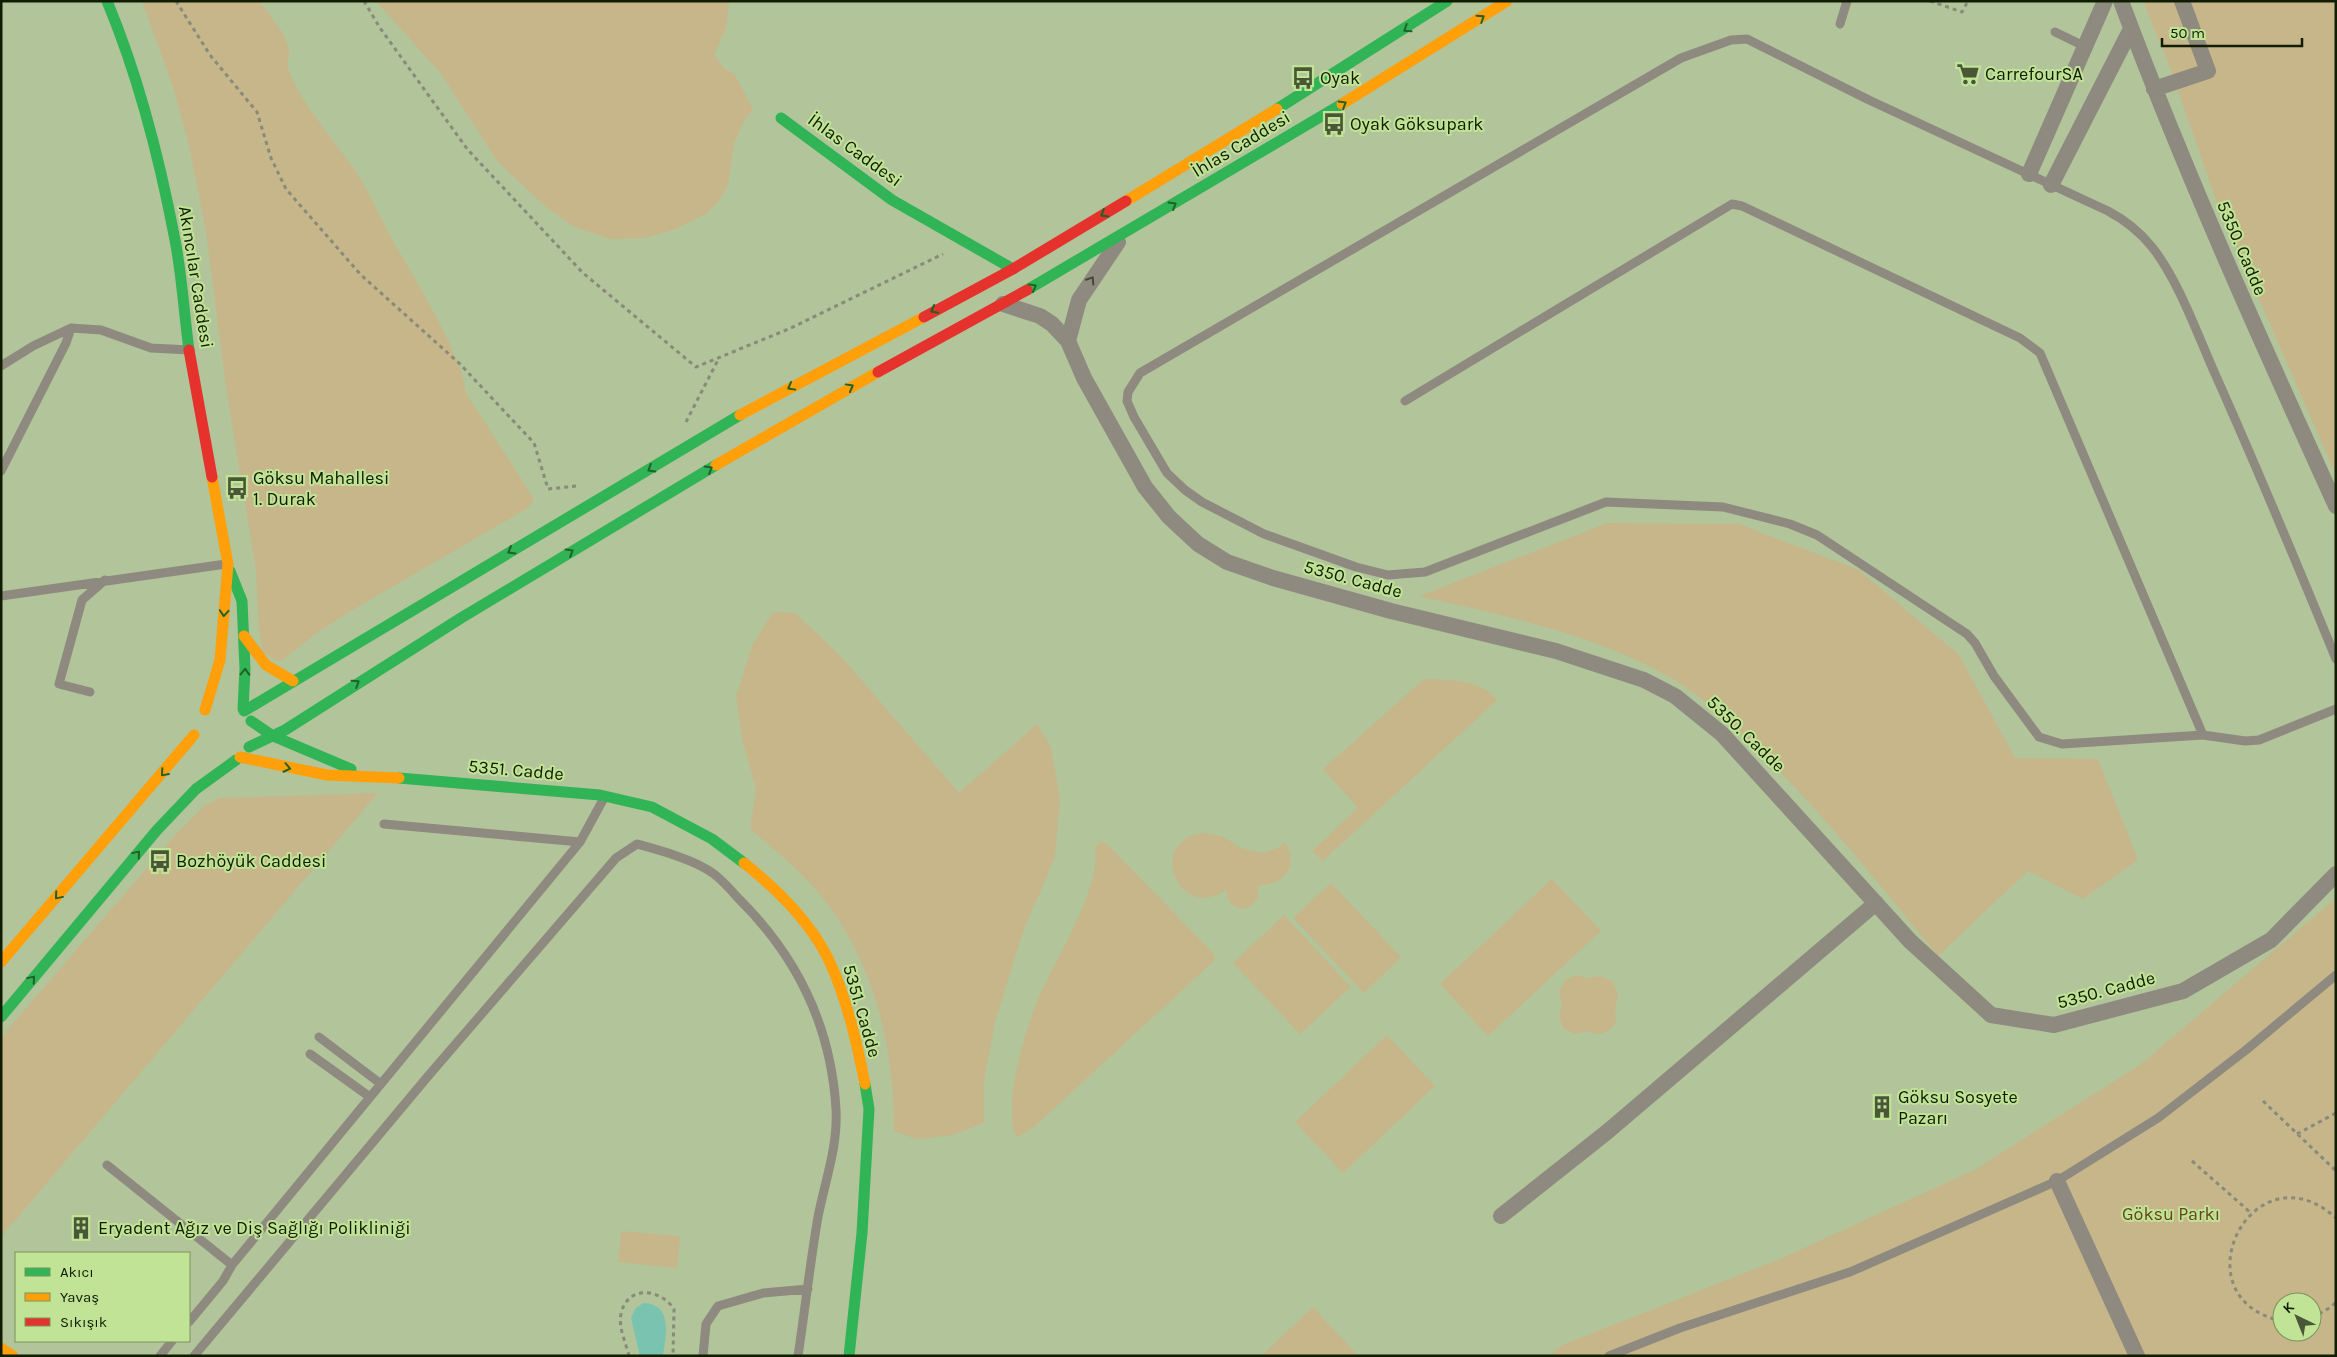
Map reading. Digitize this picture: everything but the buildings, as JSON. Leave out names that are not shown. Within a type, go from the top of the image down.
[{"type":"main road","name":"Akıncılar Caddesi","points":[[107,1],[142,96],[175,240],[189,350],[228,564],[242,601],[245,670],[240,708]]},
{"type":"main road","name":"İhlas Caddesi","points":[[240,708],[293,681],[422,602],[746,411],[1013,269],[1318,85],[1447,1]]},
{"type":"main road","name":"İhlas Caddesi","points":[[238,758],[250,747],[298,722],[387,663],[645,507],[812,408],[997,307],[1124,234],[1401,69],[1507,1]]},
{"type":"main road","name":"İhlas Caddesi","points":[[781,118],[892,200],[1013,269]]},
{"type":"main road","name":"Akıncılar Caddesi","points":[[194,735],[196,721],[205,710],[220,660],[228,564]]},
{"type":"main road","points":[[244,636],[266,666],[293,681]]},
{"type":"main road","points":[[205,710],[218,704]]},
{"type":"main road","points":[[240,708],[251,721],[253,739],[250,747]]},
{"type":"main road","name":"5351. Cadde","points":[[251,721],[273,736],[367,775]]},
{"type":"main road","points":[[298,722],[296,734],[300,744],[307,751]]},
{"type":"main road","points":[[1,962],[194,735],[201,752]]},
{"type":"main road","points":[[1,1017],[157,830],[196,789],[238,758]]},
{"type":"main road","name":"5351. Cadde","points":[[217,761],[238,758],[327,775],[367,775],[605,796],[652,807],[712,839],[765,880],[811,931],[832,966],[856,1037],[869,1109],[862,1233],[849,1356]]},
{"type":"main road","points":[[1,1348],[13,1356]]},
{"type":"street","points":[[2028,174],[2105,1]]},
{"type":"street","name":"5350. Cadde","points":[[2121,1],[2154,89],[2222,255],[2336,506]]},
{"type":"street","points":[[2154,89],[2208,70],[2182,1]]},
{"type":"street","points":[[2051,185],[2131,29]]},
{"type":"street","points":[[1068,341],[1079,300],[1102,263],[1124,234]]},
{"type":"street","name":"5350. Cadde","points":[[997,307],[1040,316],[1052,324],[1068,341],[1084,378],[1145,487],[1170,517],[1198,544],[1227,562],[1273,578],[1391,611],[1556,651],[1644,680],[1668,692],[1699,713],[1722,734],[1910,941],[1991,1015],[2054,1025],[2183,991],[2272,940],[2336,874]]},
{"type":"street","points":[[1501,1216],[1607,1132],[1876,903]]},
{"type":"street","points":[[2057,1181],[2131,1339],[2137,1356]]},
{"type":"lane","points":[[1840,24],[1846,1]]},
{"type":"lane","points":[[2055,32],[2084,46]]},
{"type":"lane","points":[[2336,659],[2266,488],[2186,309],[2164,265],[2152,247],[2125,220],[1869,100],[1747,39],[1731,40],[1681,58],[1140,373],[1128,392],[1127,401],[1167,473],[1185,490],[1202,502],[1264,534],[1356,568],[1388,574],[1424,572],[1606,502],[1723,507],[1790,524],[1817,534],[1967,634],[2039,737],[2062,744],[2203,735],[2244,741],[2259,740],[2336,709]]},
{"type":"lane","points":[[1405,401],[1732,204],[1742,206],[2020,338],[2040,353],[2203,735]]},
{"type":"lane","points":[[1,366],[33,346],[71,328],[101,330],[151,348],[189,350]]},
{"type":"lane","points":[[1,471],[66,342],[71,328]]},
{"type":"lane","points":[[1,596],[228,564]]},
{"type":"lane","points":[[90,692],[59,684],[82,600],[105,580]]},
{"type":"lane","points":[[190,1321],[223,1281],[232,1265],[580,842],[605,796]]},
{"type":"lane","points":[[384,824],[580,842]]},
{"type":"lane","points":[[194,1356],[429,1075],[616,858],[637,844],[666,852],[713,874],[757,916],[787,954],[812,1001],[828,1053],[836,1110],[834,1151],[818,1216],[798,1356]]},
{"type":"lane","points":[[1609,1356],[1680,1328],[1850,1272],[2057,1181],[2158,1118],[2246,1050],[2336,975]]},
{"type":"lane","points":[[319,1036],[382,1084]]},
{"type":"lane","points":[[310,1054],[370,1097]]},
{"type":"lane","points":[[107,1165],[232,1265]]},
{"type":"lane","points":[[703,1356],[706,1324],[718,1306],[763,1293],[808,1289]]},
{"type":"lane","points":[[160,1356],[171,1342]]},
{"type":"path","points":[[176,1],[210,55],[257,112],[271,158],[286,189],[361,275],[460,364],[534,443],[548,489],[580,486]]},
{"type":"path","points":[[364,1],[380,28],[468,150],[583,273],[696,367],[790,328],[966,242]]},
{"type":"path","points":[[1930,1],[1962,12],[1968,1]]},
{"type":"path","points":[[685,425],[718,358]]},
{"type":"path","points":[[2263,1101],[2336,1172]]},
{"type":"path","points":[[2297,1134],[2336,1113]]},
{"type":"path","points":[[2192,1161],[2251,1213]]},
{"type":"path","points":[[2272,1318],[2256,1311],[2244,1300],[2235,1287],[2230,1271],[2230,1255],[2233,1239],[2240,1225],[2251,1213],[2265,1204],[2280,1199],[2296,1198],[2312,1202],[2336,1218]]},
{"type":"path","points":[[629,1356],[620,1323],[621,1313],[625,1304],[636,1293],[648,1292],[663,1296],[674,1309],[673,1356]]},
{"type":"path","points":[[2322,1312],[2336,1302]]},
{"type":"green space","points":[[142,1],[260,1],[284,35],[290,53],[288,68],[295,84],[309,108],[363,183],[447,337],[463,377],[466,393],[534,499],[528,508],[349,612],[314,635],[283,660],[277,661],[263,652],[259,631],[256,570],[227,395],[206,231],[188,142],[173,87]]},
{"type":"green space","points":[[376,1],[729,1],[726,28],[714,55],[723,67],[735,75],[753,109],[744,121],[734,143],[728,185],[719,201],[704,215],[676,229],[645,238],[610,239],[574,227],[546,207],[497,161],[442,75]]},
{"type":"green space","points":[[2143,1],[2336,1],[2336,475],[2216,200],[2169,65]]},
{"type":"green space","points":[[1607,523],[1739,524],[1859,570],[1959,655],[2015,758],[2098,759],[2138,860],[2083,899],[2028,871],[1938,956],[1854,853],[1810,804],[1740,732],[1687,688],[1630,657],[1572,635],[1420,596]]},
{"type":"green space","points":[[773,612],[795,613],[839,654],[959,793],[1037,724],[1051,747],[1060,800],[1055,857],[1023,932],[995,1022],[984,1081],[984,1123],[953,1135],[916,1139],[894,1131],[890,1067],[885,1035],[877,1004],[853,945],[837,917],[817,891],[776,851],[750,829],[756,789],[742,739],[736,696],[752,646]]},
{"type":"green space","points":[[1424,679],[1473,684],[1490,693],[1497,700],[1323,861],[1312,851],[1358,808],[1323,769]]},
{"type":"green space","points":[[378,793],[1,1237],[1,1037],[180,830],[205,805],[220,798]]},
{"type":"green space","points":[[1204,833],[1222,836],[1241,848],[1262,853],[1278,848],[1285,842],[1291,859],[1290,867],[1281,879],[1266,885],[1257,885],[1258,897],[1252,905],[1244,909],[1231,904],[1226,890],[1208,897],[1193,896],[1182,888],[1174,875],[1172,861],[1176,848],[1186,838]]},
{"type":"green space","points":[[1101,841],[1107,844],[1213,953],[1215,960],[1034,1127],[1018,1137],[1013,1128],[1013,1088],[1025,1035],[1041,992],[1077,921],[1092,881],[1095,848]]},
{"type":"green space","points":[[1552,879],[1601,931],[1488,1036],[1440,984]]},
{"type":"green space","points":[[1331,883],[1401,957],[1364,993],[1293,918]]},
{"type":"green space","name":"Göksu Parkı","points":[[2336,898],[2336,1356],[1549,1356],[1562,1345],[1780,1259],[1976,1169],[2141,1064]]},
{"type":"green space","points":[[1284,915],[1351,987],[1300,1034],[1233,963]]},
{"type":"green space","points":[[1576,975],[1588,978],[1601,976],[1613,982],[1618,995],[1615,1008],[1616,1020],[1614,1026],[1604,1033],[1598,1034],[1588,1031],[1575,1034],[1563,1028],[1559,1016],[1562,1004],[1559,991],[1565,980]]},
{"type":"green space","points":[[1387,1035],[1435,1086],[1343,1173],[1295,1122]]},
{"type":"green space","points":[[621,1231],[680,1236],[677,1268],[618,1262]]},
{"type":"green space","points":[[1313,1307],[1358,1356],[1261,1356]]},
{"type":"water","points":[[643,1303],[653,1305],[663,1314],[666,1330],[663,1356],[640,1356],[631,1318],[635,1309]]},
{"type":"traffic: fast","points":[[107,1],[129,58],[162,180],[177,254],[189,350]]},
{"type":"traffic: fast","points":[[1277,109],[1447,1]]},
{"type":"traffic: fast","points":[[1027,290],[1342,104]]},
{"type":"traffic: fast","points":[[781,118],[892,200],[1013,269]]},
{"type":"traffic: fast","points":[[244,711],[740,415]]},
{"type":"traffic: fast","points":[[249,747],[285,730],[461,618],[716,465]]},
{"type":"traffic: fast","points":[[230,571],[242,601],[245,669],[243,709]]},
{"type":"traffic: fast","points":[[251,721],[273,736],[351,769]]},
{"type":"traffic: fast","points":[[1,1017],[157,830],[196,789],[236,760]]},
{"type":"traffic: fast","points":[[399,778],[600,795],[652,807],[712,839],[744,863]]},
{"type":"traffic: fast","points":[[849,1356],[862,1233],[869,1109],[865,1084]]},
{"type":"traffic: slow","points":[[1342,104],[1507,1]]},
{"type":"traffic: slow","points":[[1126,201],[1277,109]]},
{"type":"traffic: slow","points":[[740,415],[924,317]]},
{"type":"traffic: slow","points":[[716,465],[878,372]]},
{"type":"traffic: slow","points":[[205,710],[220,660],[228,564],[212,477]]},
{"type":"traffic: slow","points":[[244,636],[266,665],[293,681]]},
{"type":"traffic: slow","points":[[1,962],[194,735]]},
{"type":"traffic: slow","points":[[240,757],[327,775],[399,778]]},
{"type":"traffic: slow","points":[[744,863],[770,885],[794,910],[825,952],[838,981],[847,1010],[865,1084]]},
{"type":"traffic: slow","points":[[1,1348],[13,1356]]},
{"type":"traffic: jam","points":[[924,317],[1013,269],[1126,201]]},
{"type":"traffic: jam","points":[[878,372],[1027,290]]},
{"type":"traffic: jam","points":[[189,350],[212,477]]},
{"type":"place","name":"CarrefourSA","points":[[1968,74]]},
{"type":"place","name":"Oyak","points":[[1303,78]]},
{"type":"place","name":"Oyak Göksupark","points":[[1334,124]]},
{"type":"place","name":"Göksu Mahallesi 1. Durak","points":[[237,488]]},
{"type":"place","name":"Bozhöyük Caddesi","points":[[160,861]]},
{"type":"place","name":"Göksu Sosyete Pazarı","points":[[1882,1107]]},
{"type":"place","name":"Eryadent Ağız ve Diş Sağlığı Polikliniği","points":[[81,1228]]}]
